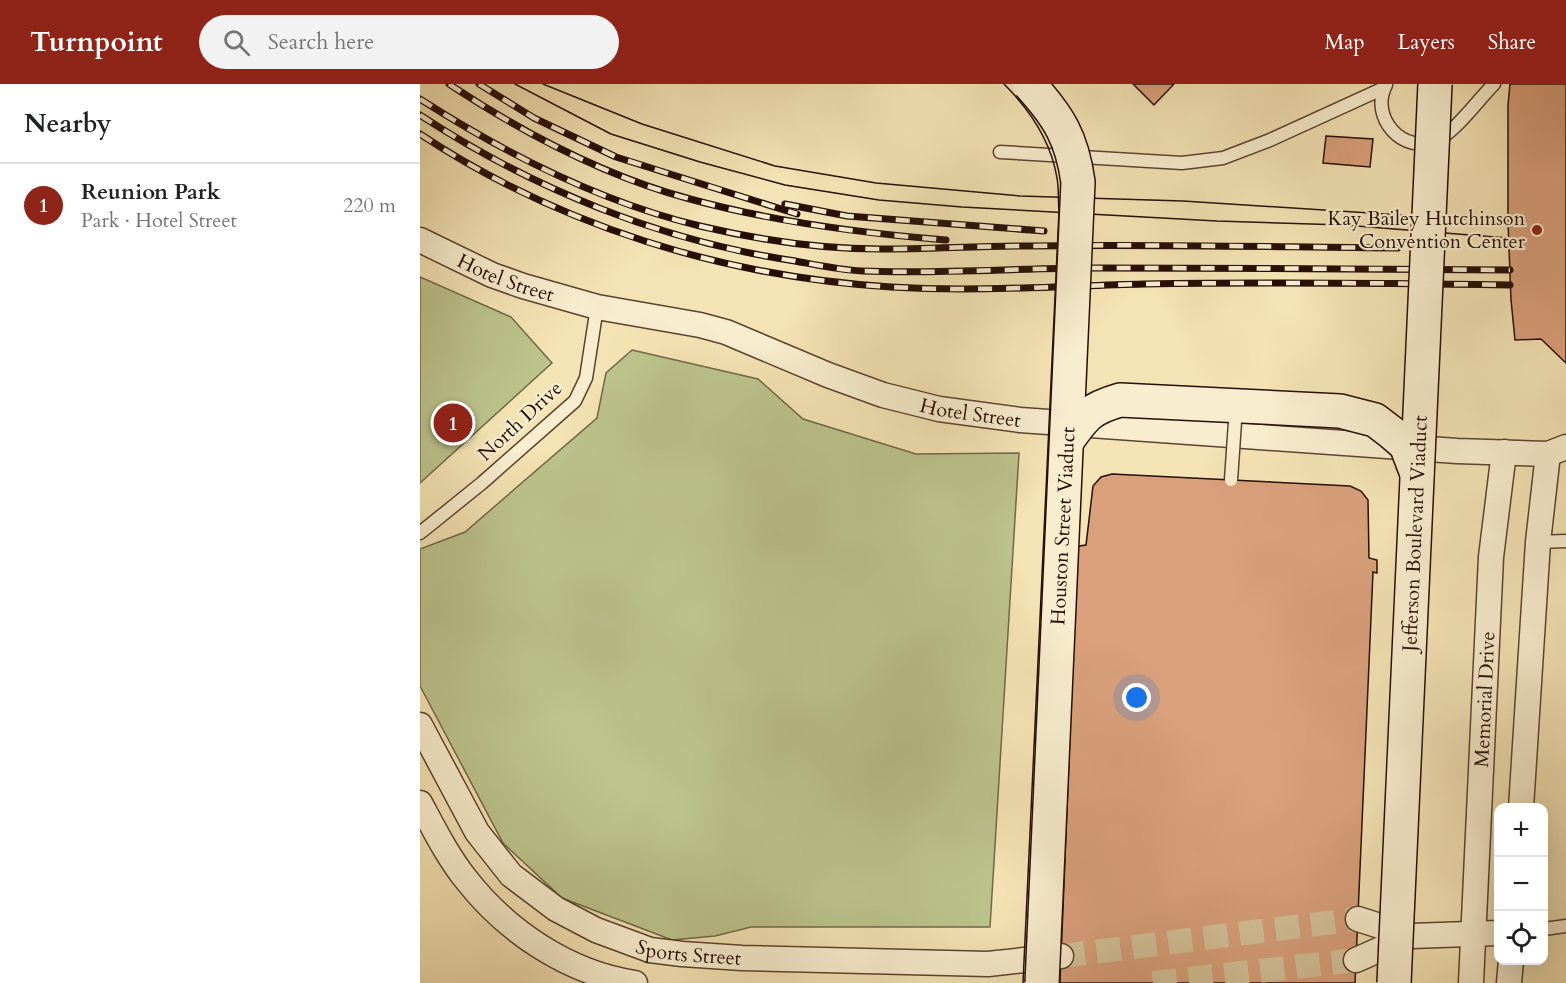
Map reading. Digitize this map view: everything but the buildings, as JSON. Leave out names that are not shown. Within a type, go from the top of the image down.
[{"type":"main road","name":"Houston Street Viaduct","points":[[1029,84],[1066,131],[1075,160],[1078,182],[1042,983]]},
{"type":"main road","name":"Jefferson Boulevard Viaduct","points":[[1394,983],[1435,84]]},
{"type":"main road","points":[[1067,441],[1084,417],[1099,406],[1120,400],[1340,411],[1375,420],[1406,445],[1417,474]]},
{"type":"street","name":"Hotel Street","points":[[420,240],[492,275],[597,307],[700,325],[726,332],[872,391],[939,409],[1020,420],[1447,450],[1560,455]]},
{"type":"street","name":"Memorial Drive","points":[[1471,983],[1491,557],[1504,452]]},
{"type":"street","points":[[1521,803],[1538,542],[1560,455]]},
{"type":"street","name":"Sports Street","points":[[420,725],[477,832],[511,875],[556,909],[596,930],[628,942],[651,950],[742,958],[988,964],[1061,956]]},
{"type":"street","name":"Sports Street","points":[[420,803],[441,843],[494,911],[529,939],[560,958],[618,980],[635,983]]},
{"type":"street","points":[[1358,919],[1411,936],[1494,933]]},
{"type":"street","points":[[1356,960],[1411,936]]},
{"type":"street","points":[[1509,983],[1511,965]]},
{"type":"lane","points":[[1386,86],[1381,101],[1382,114],[1388,126],[1397,136],[1410,142],[1423,144],[1436,141],[1448,134],[1494,84]]},
{"type":"lane","points":[[1000,152],[1182,163],[1223,158],[1270,140],[1386,86]]},
{"type":"lane","name":"North Drive","points":[[420,533],[482,483],[575,401],[586,378],[597,307]]},
{"type":"lane","points":[[1231,480],[1236,406]]},
{"type":"lane","points":[[1538,542],[1566,541]]},
{"type":"lane","points":[[1548,928],[1566,926]]},
{"type":"green space","points":[[420,277],[511,317],[552,363],[420,483]]},
{"type":"green space","points":[[632,350],[758,379],[803,419],[916,454],[1019,453],[990,927],[751,927],[715,936],[672,940],[562,898],[503,843],[420,686],[420,549],[465,532],[597,418],[606,373]]},
{"type":"tunnel","points":[[1061,956],[1358,919]]},
{"type":"tunnel","points":[[1153,983],[1356,960]]},
{"type":"tram line","points":[[515,84],[611,134],[700,162],[785,185],[879,200],[962,207],[1217,221],[1344,225],[1508,238]]},
{"type":"tram line","points":[[543,84],[642,124],[775,166],[876,183],[1020,196],[1183,201],[1508,222]]},
{"type":"tram line","points":[[1004,84],[1031,115],[1050,151],[1057,178],[1059,211],[1023,983]]},
{"type":"railway","points":[[449,84],[535,136],[595,165],[658,189],[722,207],[785,220],[849,230],[946,240]]},
{"type":"railway","points":[[479,84],[534,118],[616,157],[797,214]]},
{"type":"railway","points":[[420,99],[486,139],[590,190],[663,216],[722,231],[767,239],[813,245],[881,249],[1121,245],[1398,248]]},
{"type":"railway","points":[[420,115],[507,166],[553,188],[647,226],[745,252],[837,268],[892,272],[1098,268],[1510,270]]},
{"type":"railway","points":[[420,134],[473,167],[586,220],[645,241],[706,258],[767,272],[829,281],[891,287],[954,289],[1236,283],[1510,285]]},
{"type":"railway","points":[[785,204],[847,216],[1044,231]]},
{"type":"place","name":"Kay Bailey Hutchinson Convention Center","points":[[1537,230]]},
{"type":"place","name":"Reunion Park","points":[[453,423]]}]
